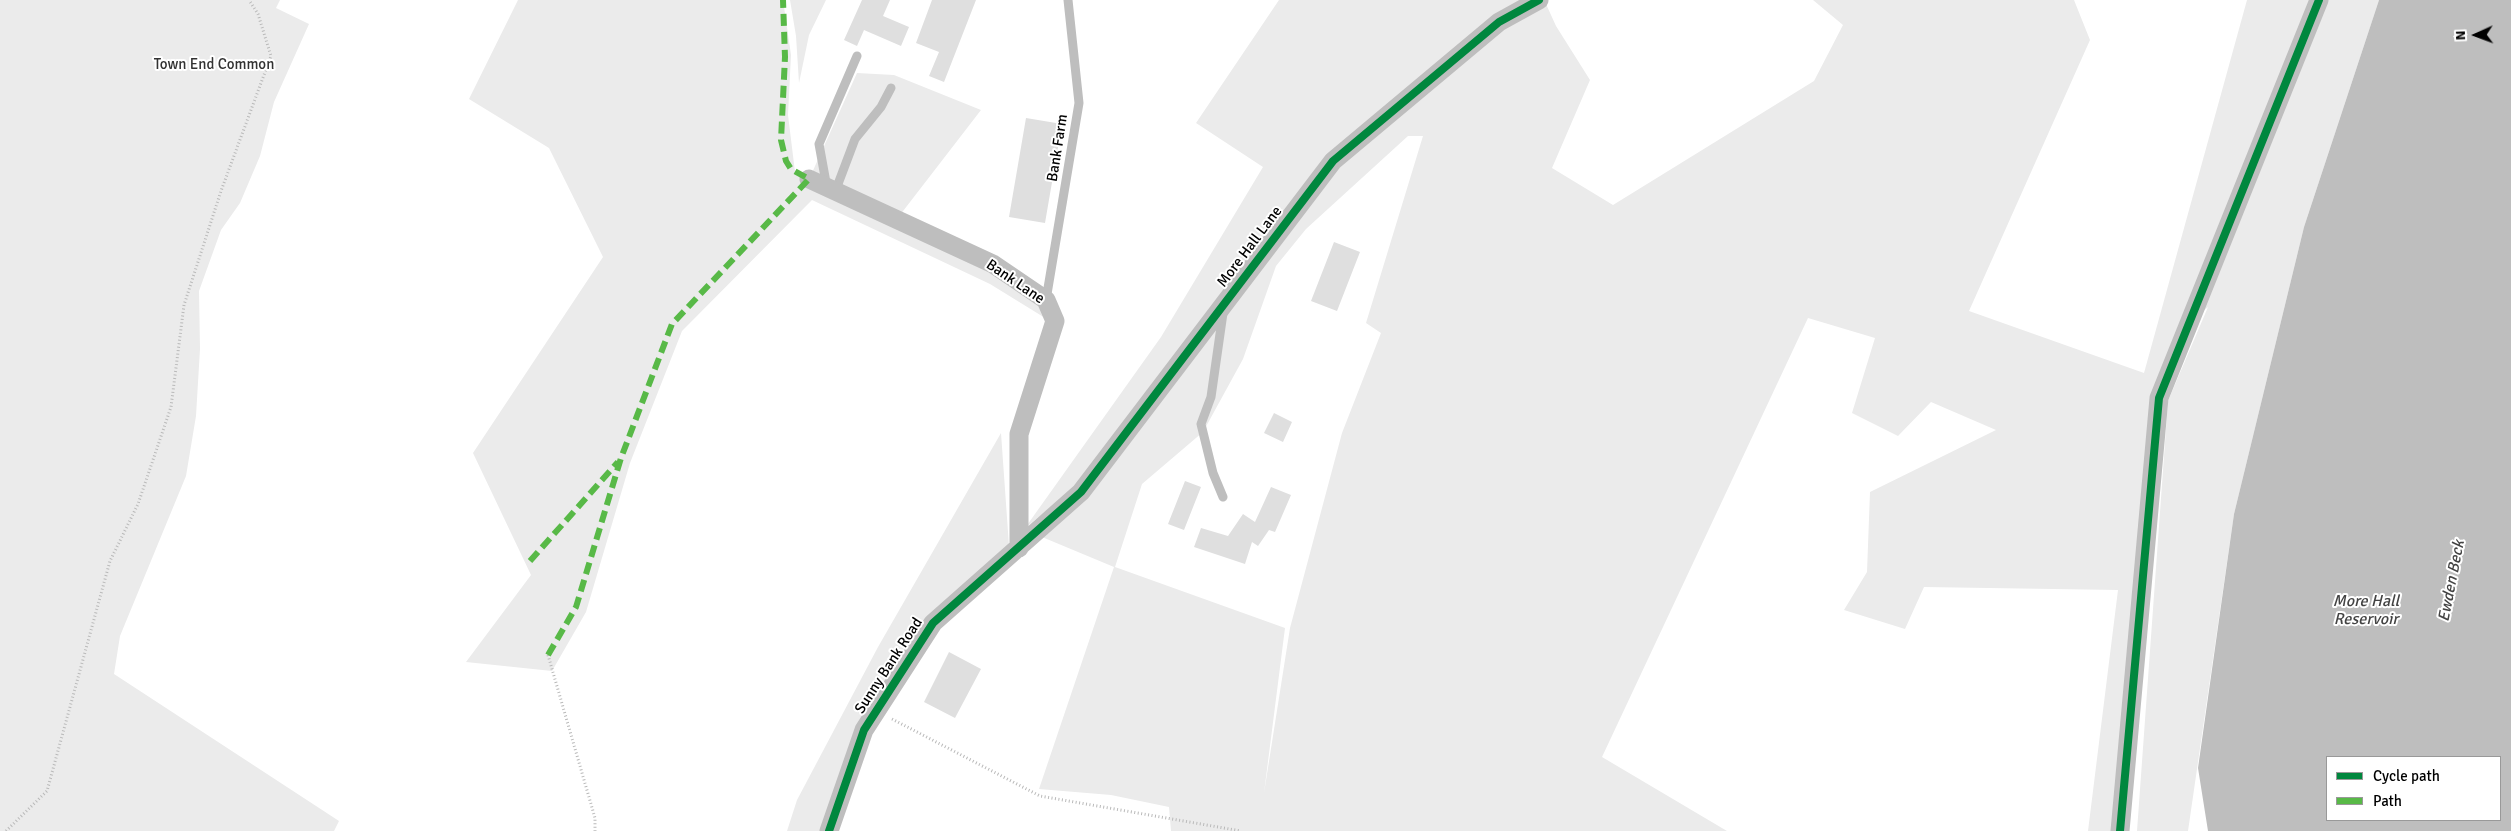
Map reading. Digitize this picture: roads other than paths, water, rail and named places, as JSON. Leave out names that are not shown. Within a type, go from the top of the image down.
[{"type":"street","name":"More Hall Lane","points":[[1019,548],[1081,492],[1333,161],[1499,22],[1538,0]]},
{"type":"street","points":[[2120,831],[2159,398],[2319,0]]},
{"type":"street","name":"Bank Lane","points":[[809,179],[993,264],[1046,300],[1055,321],[1019,434],[1019,548]]},
{"type":"street","name":"Sunny Bank Road","points":[[829,831],[864,730],[933,623],[1019,548]]},
{"type":"lane","name":"Bank Farm","points":[[1046,300],[1079,103],[1068,0]]},
{"type":"lane","points":[[831,190],[819,144],[857,56]]},
{"type":"lane","points":[[831,190],[855,139],[881,107],[891,88]]},
{"type":"lane","points":[[1223,497],[1213,474],[1202,424],[1211,397],[1224,304]]},
{"type":"water","name":"More Hall Reservoir","points":[[2379,0],[2511,0],[2511,831],[2208,831],[2198,768],[2234,514],[2304,227]]},
{"type":"park label","name":"Town End Common","points":[[214,65]]},
{"type":"water label","name":"Ewden Beck","points":[[2452,581]]}]
